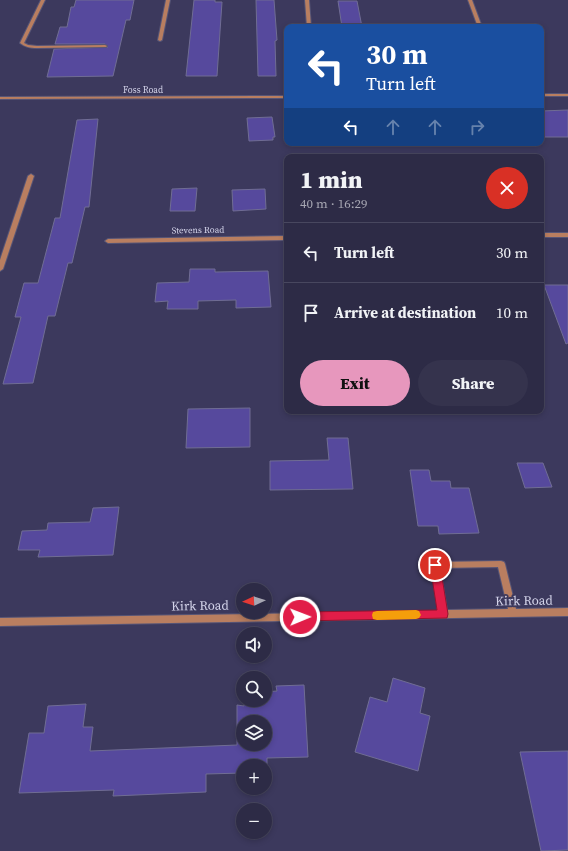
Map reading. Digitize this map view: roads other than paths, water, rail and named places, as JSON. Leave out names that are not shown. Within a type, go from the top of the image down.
[{"type":"street","points":[[43,0],[22,43],[27,46],[37,47],[105,46]]},
{"type":"street","points":[[160,40],[168,0]]},
{"type":"street","points":[[307,0],[309,24]]},
{"type":"street","points":[[470,0],[479,24]]},
{"type":"street","points":[[544,95],[568,95]]},
{"type":"street","name":"Foss Road","points":[[0,98],[284,96]]},
{"type":"street","points":[[0,269],[31,176]]},
{"type":"street","points":[[544,235],[568,235]]},
{"type":"street","name":"Stevens Road","points":[[108,241],[284,238]]},
{"type":"street","points":[[443,614],[435,565],[501,564],[513,613]]},
{"type":"street","name":"Kirk Road","points":[[0,622],[568,612]]}]
